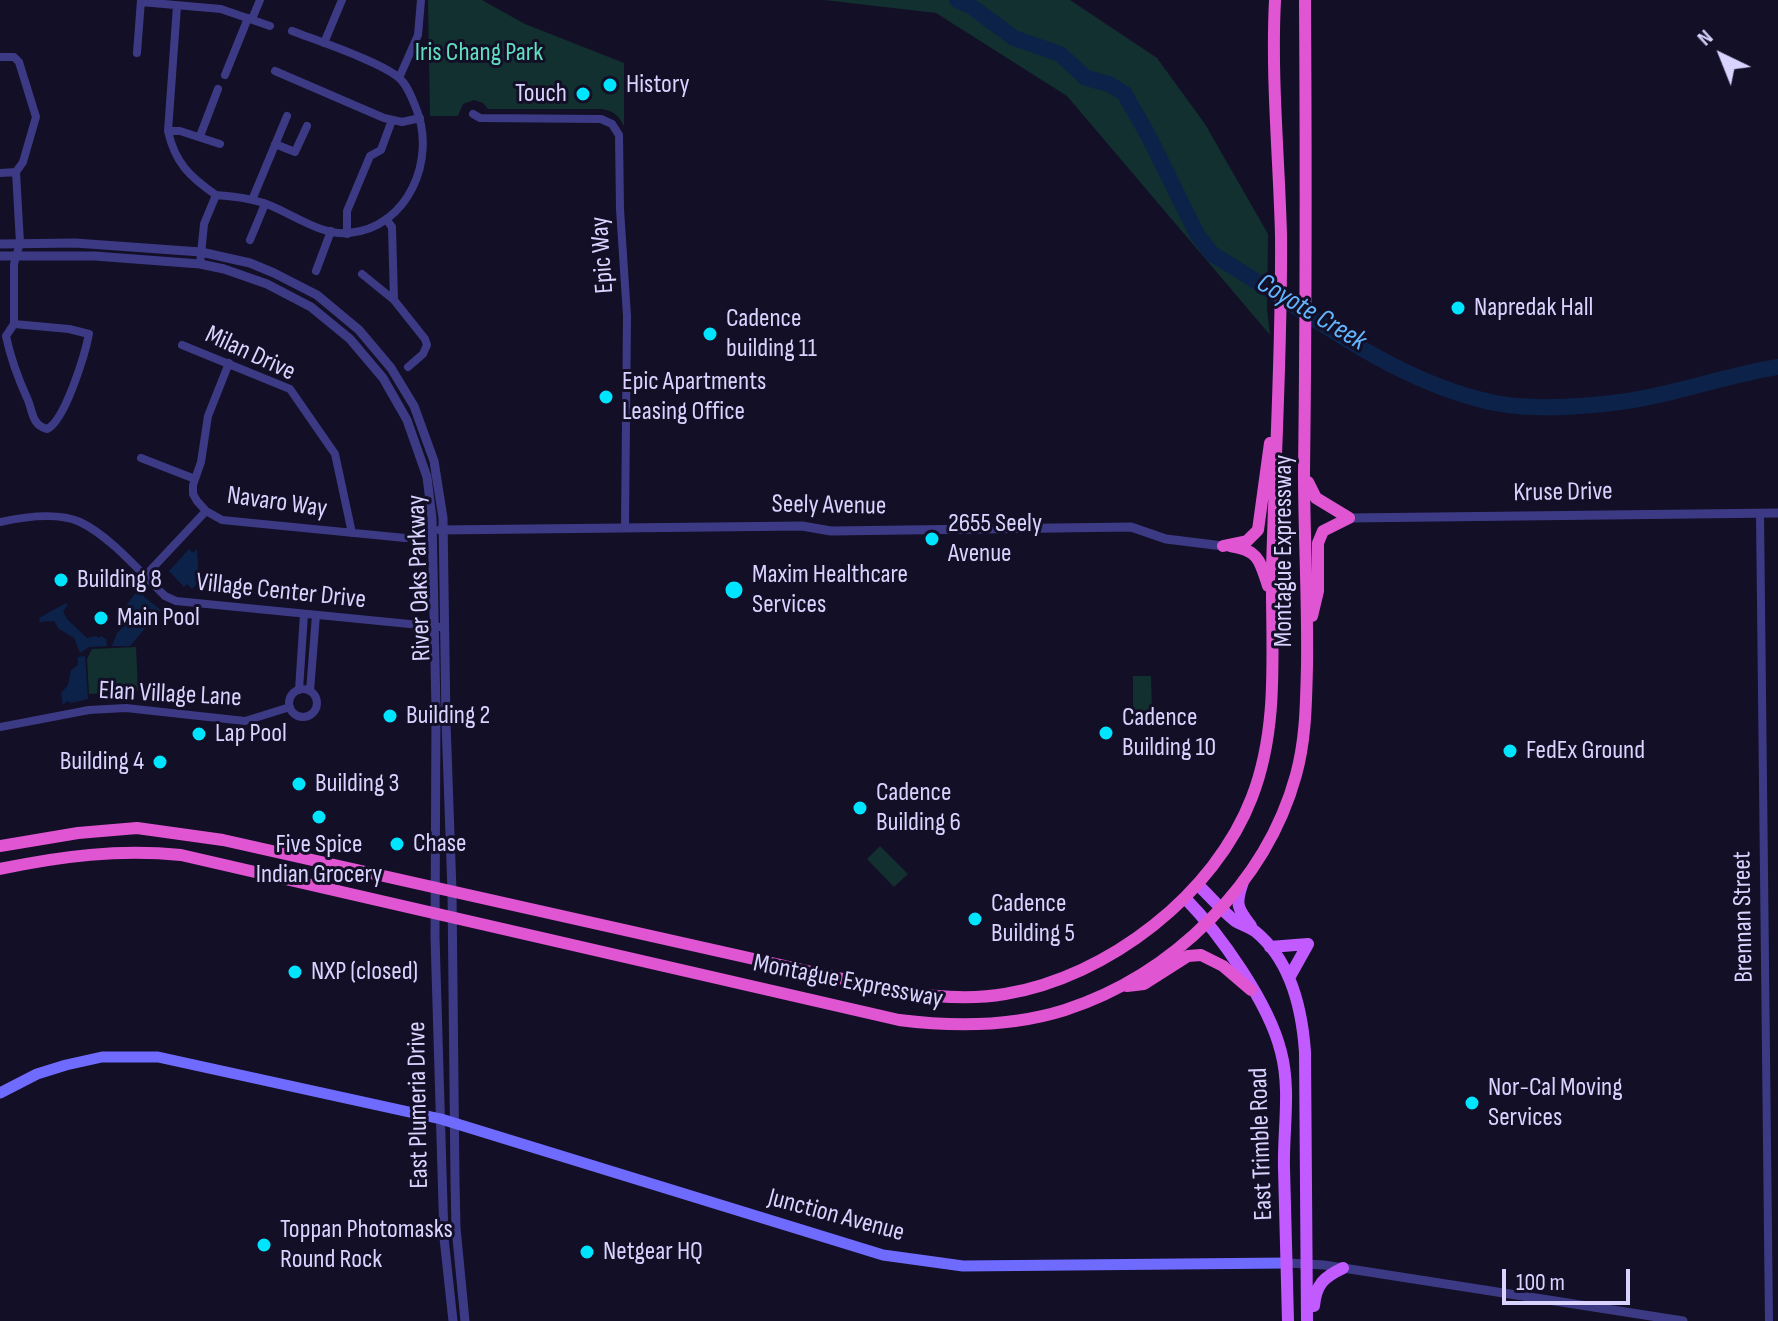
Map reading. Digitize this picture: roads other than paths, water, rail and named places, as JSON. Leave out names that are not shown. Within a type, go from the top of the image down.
[{"type":"highway","name":"Montague Expressway","points":[[0,846],[78,833],[137,828],[223,840],[929,996],[1007,994],[1086,967],[1139,935],[1198,885],[1233,839],[1243,820],[1263,760],[1273,688],[1276,424],[1282,347],[1275,0]]},
{"type":"highway","name":"Montague Expressway","points":[[0,869],[80,855],[137,851],[181,855],[899,1020],[931,1024],[1008,1022],[1063,1011],[1120,987],[1142,974],[1208,922],[1243,881],[1274,829],[1296,775],[1306,719],[1305,0]]},
{"type":"highway","points":[[1223,546],[1247,541],[1258,530],[1267,458],[1276,424]]},
{"type":"highway","points":[[1304,473],[1316,498],[1349,518]]},
{"type":"highway","points":[[1307,632],[1318,591],[1318,543],[1326,528],[1349,518]]},
{"type":"highway","points":[[1223,546],[1240,548],[1256,555],[1272,597]]},
{"type":"highway","points":[[1120,987],[1144,984],[1188,956],[1201,955],[1223,966],[1251,990]]},
{"type":"main road","name":"East Trimble Road","points":[[1243,881],[1237,898],[1239,910],[1270,947],[1289,978],[1300,1008],[1305,1052],[1306,1264],[1310,1321]]},
{"type":"main road","name":"East Trimble Road","points":[[1198,885],[1234,919],[1256,932]]},
{"type":"main road","name":"East Trimble Road","points":[[1185,898],[1208,922],[1251,990],[1277,1039],[1285,1071],[1288,1321]]},
{"type":"main road","points":[[1270,947],[1308,944],[1289,978]]},
{"type":"main road","name":"Junction Avenue","points":[[0,1093],[37,1074],[66,1065],[102,1057],[158,1057],[453,1122],[883,1255],[963,1266],[1287,1263]]},
{"type":"main road","points":[[1310,1321],[1315,1291],[1343,1268]]},
{"type":"street","points":[[225,75],[260,0]]},
{"type":"street","points":[[324,43],[342,0]]},
{"type":"street","points":[[399,78],[418,35],[421,0]]},
{"type":"street","points":[[137,53],[141,1],[177,6],[221,4],[270,26]]},
{"type":"street","points":[[177,6],[168,131],[171,146],[191,178],[216,195],[265,204],[331,231],[347,234],[369,229],[395,213],[420,171],[424,147],[420,118],[411,95],[399,78],[292,31]]},
{"type":"street","points":[[0,57],[14,57],[19,62],[36,117],[23,162],[16,172],[20,243],[14,264],[14,324],[6,336],[17,379],[29,400],[34,420],[47,429],[57,420],[85,354],[89,334],[14,324]]},
{"type":"street","points":[[275,71],[392,120],[402,122],[420,118]]},
{"type":"street","points":[[200,136],[218,89]]},
{"type":"street","name":"Epic Way","points":[[473,114],[480,118],[601,119],[612,124],[619,135],[627,316],[625,527]]},
{"type":"street","points":[[252,200],[287,116]]},
{"type":"street","points":[[347,234],[347,211],[370,156],[381,150],[392,120]]},
{"type":"street","points":[[275,144],[295,152],[307,126]]},
{"type":"street","points":[[168,131],[180,131],[220,144]]},
{"type":"street","points":[[0,173],[16,172]]},
{"type":"street","points":[[200,264],[204,224],[216,195]]},
{"type":"street","points":[[250,240],[265,204]]},
{"type":"street","points":[[386,219],[392,227],[394,300]]},
{"type":"street","points":[[316,271],[331,231]]},
{"type":"street","name":"River Oaks Parkway","points":[[0,244],[75,243],[201,252],[250,263],[295,282],[338,312],[373,345],[402,385],[423,427],[437,476],[436,887]]},
{"type":"street","name":"River Oaks Parkway","points":[[0,256],[95,256],[200,264],[244,275],[289,294],[329,320],[369,360],[395,397],[417,442],[438,530]]},
{"type":"street","points":[[362,274],[394,300],[425,339],[427,345],[423,354],[408,367]]},
{"type":"street","name":"Milan Drive","points":[[182,345],[290,389],[335,454],[352,533]]},
{"type":"street","name":"Navaro Way","points":[[229,363],[208,416],[195,479],[193,494],[206,511],[222,520],[405,538]]},
{"type":"street","points":[[141,458],[195,479]]},
{"type":"street","points":[[145,576],[206,511]]},
{"type":"street","name":"Brennan Street","points":[[1760,513],[1769,1321]]},
{"type":"street","name":"Kruse Drive","points":[[1349,518],[1778,513]]},
{"type":"street","name":"Village Center Drive","points":[[0,522],[40,518],[80,522],[109,543],[165,596],[176,601],[439,627]]},
{"type":"street","name":"Seely Avenue","points":[[438,530],[802,526],[831,531],[1131,527],[1166,539],[1223,546]]},
{"type":"street","points":[[304,614],[299,690],[291,697],[290,707],[298,716],[310,715],[316,705],[310,691],[316,615]]},
{"type":"street","name":"River Oaks Parkway","points":[[439,627],[441,677],[445,685],[452,891]]},
{"type":"street","points":[[299,690],[310,691]]},
{"type":"street","name":"Elan Village Lane","points":[[0,727],[89,710],[126,708],[245,721],[290,707]]},
{"type":"street","points":[[436,710],[441,722],[442,763],[447,775]]},
{"type":"street","name":"East Plumeria Drive","points":[[436,887],[444,1238],[453,1321]]},
{"type":"street","name":"East Plumeria Drive","points":[[452,891],[456,1228],[465,1321]]},
{"type":"street","name":"Junction Avenue","points":[[1287,1263],[1343,1268],[1683,1321]]},
{"type":"street","points":[[449,1274],[461,1273]]},
{"type":"water","points":[[189,549],[193,553],[197,549],[199,582],[192,589],[187,584],[184,587],[169,571]]},
{"type":"water","points":[[137,591],[161,610],[130,646],[112,646],[117,633],[130,621],[130,614],[124,608]]},
{"type":"water","points":[[66,603],[68,605],[63,611],[67,619],[87,638],[101,636],[106,639],[107,646],[89,647],[80,653],[74,638],[59,629],[54,621],[40,622],[39,618]]},
{"type":"water","points":[[85,656],[88,699],[67,701],[63,705],[61,693],[68,685],[71,670],[78,665],[78,657]]},
{"type":"waterway","name":"Coyote Creek","points":[[957,0],[972,7],[1014,38],[1060,54],[1086,78],[1109,84],[1124,93],[1197,234],[1212,254],[1340,336],[1407,372],[1478,399],[1544,407],[1633,400],[1778,367]]},
{"type":"place","name":"History","points":[[610,85]]},
{"type":"place","name":"Touch","points":[[583,94]]},
{"type":"place","name":"Napredak Hall","points":[[1458,308]]},
{"type":"place","name":"Cadence building 11","points":[[710,334]]},
{"type":"place","name":"Epic Apartments Leasing Office","points":[[606,397]]},
{"type":"place","name":"2655 Seely Avenue","points":[[932,539]]},
{"type":"place","name":"Building 8","points":[[61,580]]},
{"type":"place","name":"Maxim Healthcare Services","points":[[734,590]]},
{"type":"place","name":"Main Pool","points":[[101,618]]},
{"type":"place","name":"Building 2","points":[[390,716]]},
{"type":"place","name":"Cadence Building 10","points":[[1106,733]]},
{"type":"place","name":"Lap Pool","points":[[199,734]]},
{"type":"place","name":"FedEx Ground","points":[[1510,751]]},
{"type":"place","name":"Building 4","points":[[160,762]]},
{"type":"place","name":"Building 3","points":[[299,784]]},
{"type":"place","name":"Cadence Building 6","points":[[860,808]]},
{"type":"place","name":"Five Spice Indian Grocery","points":[[319,817]]},
{"type":"place","name":"Chase","points":[[397,844]]},
{"type":"place","name":"Cadence Building 5","points":[[975,919]]},
{"type":"place","name":"NXP (closed)","points":[[295,972]]},
{"type":"place","name":"Nor-Cal Moving Services","points":[[1472,1103]]},
{"type":"place","name":"Toppan Photomasks Round Rock","points":[[264,1245]]},
{"type":"place","name":"Netgear HQ","points":[[587,1252]]},
{"type":"park label","name":"Iris Chang Park","points":[[479,53]]}]
